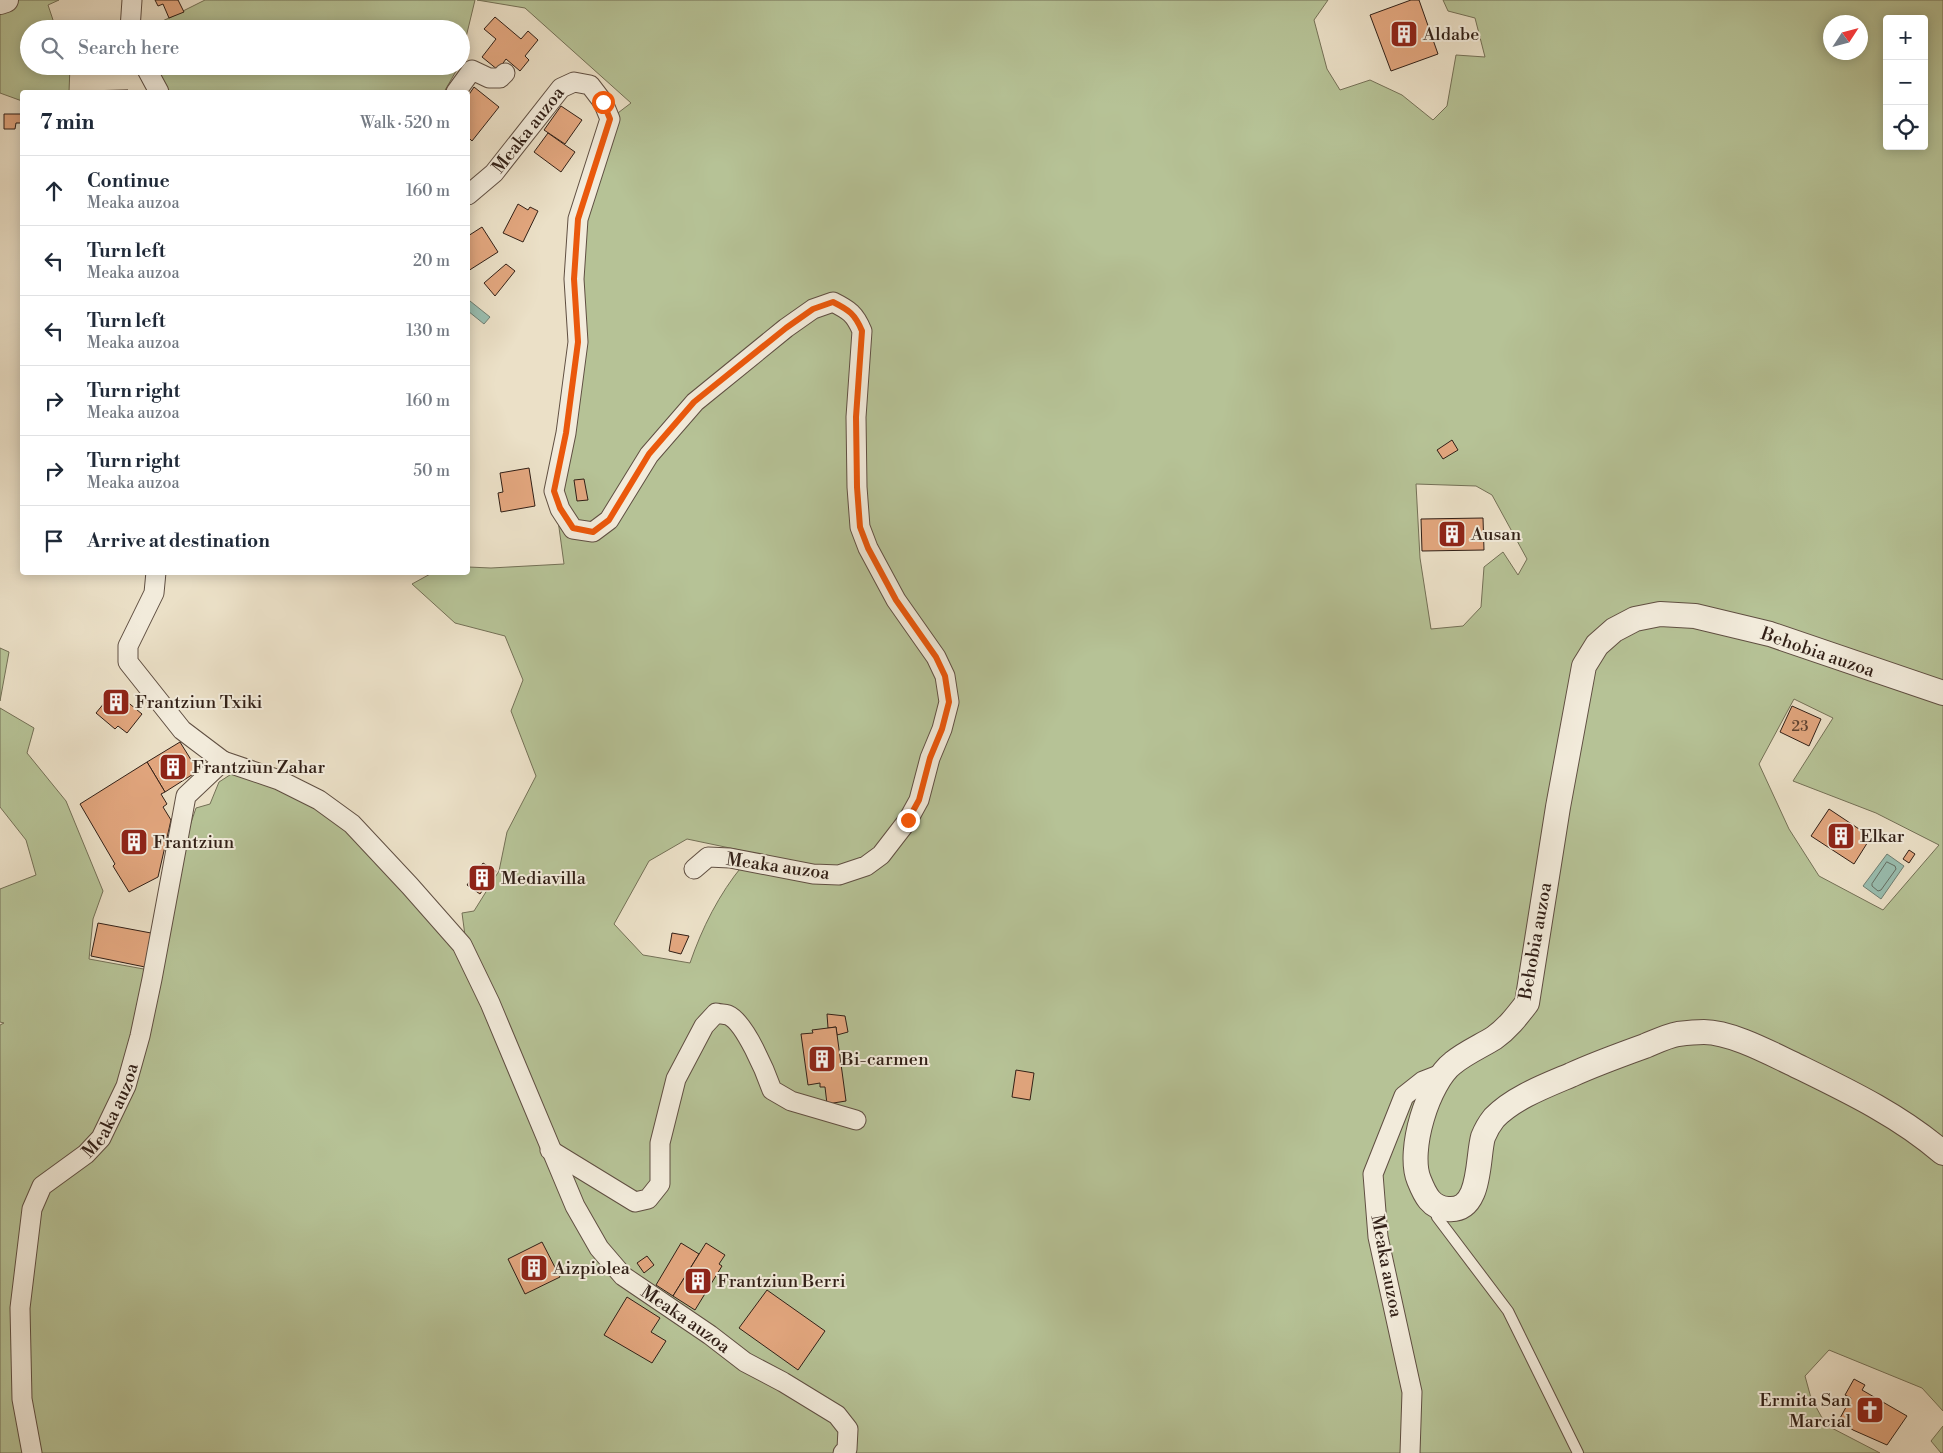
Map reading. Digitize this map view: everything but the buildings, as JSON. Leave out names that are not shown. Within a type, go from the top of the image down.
[{"type":"street","points":[[0,2],[6,0]]},
{"type":"street","points":[[131,20],[132,0]]},
{"type":"street","points":[[470,73],[472,70],[489,78],[500,78],[505,73]]},
{"type":"street","points":[[147,75],[148,90]]},
{"type":"street","points":[[150,75],[158,90]]},
{"type":"street","points":[[457,90],[468,75]]},
{"type":"street","name":"Meaka auzoa","points":[[470,193],[494,173],[561,88],[574,82],[590,85],[603,102],[610,119],[578,219],[574,279],[578,342],[566,433],[554,491],[560,508],[573,528],[593,532],[609,520],[649,454],[694,402],[786,328],[813,309],[833,302],[847,309],[857,318],[862,331],[856,417],[857,487],[860,527],[868,548],[896,600],[936,657],[945,676],[949,702],[942,729],[930,758],[919,800],[908,820],[881,855],[866,866],[839,875],[813,874],[730,858],[708,857],[694,869]]},
{"type":"street","name":"Meaka auzoa","points":[[156,575],[154,593],[128,646],[128,662],[182,730],[223,761],[279,780],[318,800],[352,824],[462,945],[490,1002],[550,1150],[575,1206],[599,1248],[623,1276],[710,1335],[745,1362],[783,1382],[837,1415],[848,1429],[846,1449],[843,1453]]},
{"type":"street","name":"Behobia auzoa","points":[[1435,1206],[1425,1195],[1415,1170],[1415,1144],[1419,1127],[1441,1074],[1453,1062],[1496,1037],[1507,1028],[1527,1003],[1558,808],[1584,666],[1598,645],[1614,630],[1635,619],[1660,614],[1695,616],[1770,634],[1943,693]]},
{"type":"street","name":"Meaka auzoa","points":[[32,1453],[22,1399],[20,1308],[32,1210],[42,1186],[86,1154],[101,1138],[126,1086],[140,1036],[152,979],[186,796],[223,761]]},
{"type":"street","points":[[550,1150],[635,1202],[648,1199],[660,1184],[660,1143],[676,1079],[704,1026],[716,1013],[729,1015],[740,1027],[761,1060],[772,1090],[790,1101],[856,1120]]},
{"type":"street","points":[[1435,1206],[1450,1210],[1462,1206],[1473,1194],[1483,1137],[1493,1119],[1510,1104],[1592,1066],[1677,1034],[1708,1032],[1748,1042],[1887,1112],[1924,1136],[1943,1153]]},
{"type":"street","name":"Meaka auzoa","points":[[1410,1453],[1412,1392],[1378,1237],[1373,1174],[1404,1096],[1423,1081],[1441,1074]]},
{"type":"lane","points":[[1435,1206],[1437,1217],[1508,1311],[1578,1453]]},
{"type":"shaded area","points":[[0,0],[59,0],[48,5],[53,20],[20,20],[20,75],[70,75],[69,90],[20,90],[20,100],[0,93]]},
{"type":"shaded area","points":[[205,0],[475,0],[470,21],[165,20]]},
{"type":"shaded area","points":[[477,0],[1328,0],[1314,20],[1327,69],[1340,90],[1370,80],[1402,95],[1433,120],[1447,106],[1456,55],[1485,57],[1475,18],[1448,11],[1443,0],[1943,0],[1943,1411],[1922,1388],[1829,1350],[1805,1376],[1811,1398],[1826,1425],[1880,1453],[0,1453],[0,1025],[4,1023],[0,1022],[0,889],[36,875],[26,840],[0,807],[0,708],[34,728],[27,753],[66,801],[103,891],[93,919],[89,959],[160,972],[183,846],[196,808],[210,804],[219,782],[233,773],[277,785],[318,804],[466,943],[462,913],[474,911],[499,871],[507,832],[536,776],[511,711],[523,680],[505,636],[455,623],[412,584],[428,575],[470,575],[470,567],[491,568],[564,564],[554,491],[578,342],[578,219],[610,119],[631,103],[525,8]],"holes":[[[1416,484],[1476,486],[1492,495],[1527,559],[1518,575],[1503,552],[1484,567],[1481,607],[1463,626],[1431,629],[1420,558]],[[1794,699],[1833,718],[1793,781],[1876,813],[1939,845],[1883,910],[1819,876],[1789,829],[1759,764]],[[687,839],[830,869],[859,863],[833,881],[743,865],[712,912],[690,963],[643,955],[614,924],[649,861]]]},
{"type":"shaded area","points":[[150,75],[454,75],[445,90],[158,90]]},
{"type":"shaded area","points":[[0,648],[9,652],[0,701]]},
{"type":"shaded area","points":[[1943,1426],[1943,1453],[1941,1453],[1931,1441]]},
{"type":"water","points":[[470,301],[490,317],[484,324],[470,313]]},
{"type":"water","points":[[1887,854],[1904,866],[1881,899],[1863,886]]},
{"type":"place","name":"Aldabe","points":[[1404,34]]},
{"type":"place","name":"Ausan","points":[[1452,534]]},
{"type":"place","name":"Frantziun Txiki","points":[[116,702]]},
{"type":"place","name":"Frantziun Zahar","points":[[173,767]]},
{"type":"place","name":"Elkar","points":[[1841,836]]},
{"type":"place","name":"Frantziun","points":[[134,842]]},
{"type":"place","name":"Mediavilla","points":[[482,878]]},
{"type":"place","name":"Bi-carmen","points":[[822,1059]]},
{"type":"place","name":"Aizpiolea","points":[[534,1268]]},
{"type":"place","name":"Frantziun Berri","points":[[698,1281]]},
{"type":"place","name":"Ermita San Marcial","points":[[1870,1410]]},
{"type":"route","points":[[603,102],[610,119],[578,219],[574,279],[578,342],[566,433],[554,491],[560,508],[573,528],[593,532],[609,520],[649,454],[694,402],[786,328],[813,309],[833,302],[847,309],[857,318],[862,331],[856,417],[857,487],[860,527],[868,548],[896,600],[936,657],[945,676],[949,702],[942,729],[930,758],[919,800],[908,820]]}]
